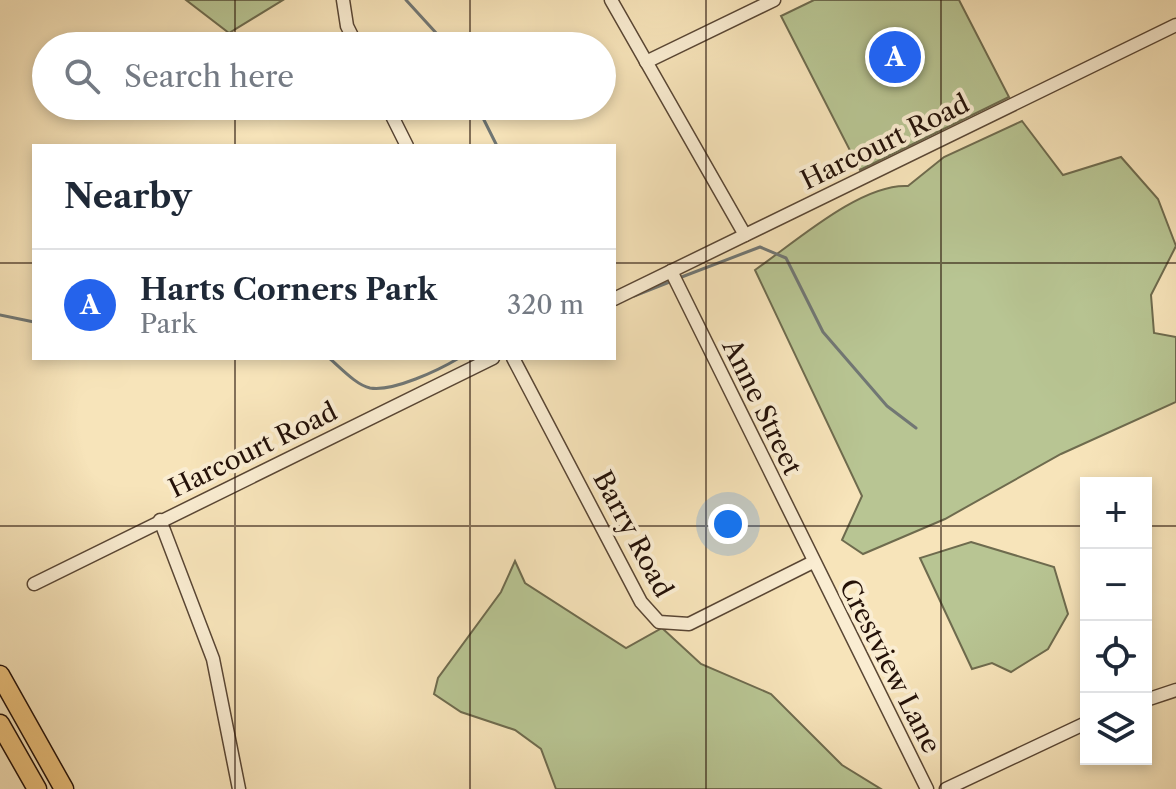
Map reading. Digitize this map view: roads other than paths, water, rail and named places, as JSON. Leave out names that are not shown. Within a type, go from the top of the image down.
[{"type":"highway","points":[[0,675],[64,789]]},
{"type":"highway","points":[[0,724],[37,789]]},
{"type":"street","points":[[343,0],[350,32]]},
{"type":"street","points":[[611,0],[745,235]]},
{"type":"street","points":[[646,62],[774,0]]},
{"type":"street","name":"Harcourt Road","points":[[616,298],[1176,25]]},
{"type":"street","points":[[394,120],[406,144]]},
{"type":"street","name":"Anne Street","points":[[671,271],[813,562]]},
{"type":"street","name":"Harcourt Road","points":[[34,584],[489,360]]},
{"type":"street","name":"Barry Road","points":[[514,360],[641,602],[659,622],[689,624],[813,562]]},
{"type":"street","points":[[160,520],[213,659],[239,789]]},
{"type":"street","name":"Crestview Lane","points":[[813,562],[927,789]]},
{"type":"street","points":[[1152,698],[1176,690]]},
{"type":"street","points":[[946,789],[1080,726]]},
{"type":"waterway","points":[[406,0],[435,32]]},
{"type":"waterway","points":[[484,120],[496,144]]},
{"type":"waterway","points":[[679,278],[760,247],[786,258],[823,332],[887,406],[916,428]]},
{"type":"waterway","points":[[634,296],[672,281]]},
{"type":"waterway","points":[[0,315],[32,322]]},
{"type":"waterway","points":[[331,360],[370,388],[391,387],[416,379],[455,360]]},
{"type":"place","name":"Harts Corners Park","points":[[895,57]]}]
